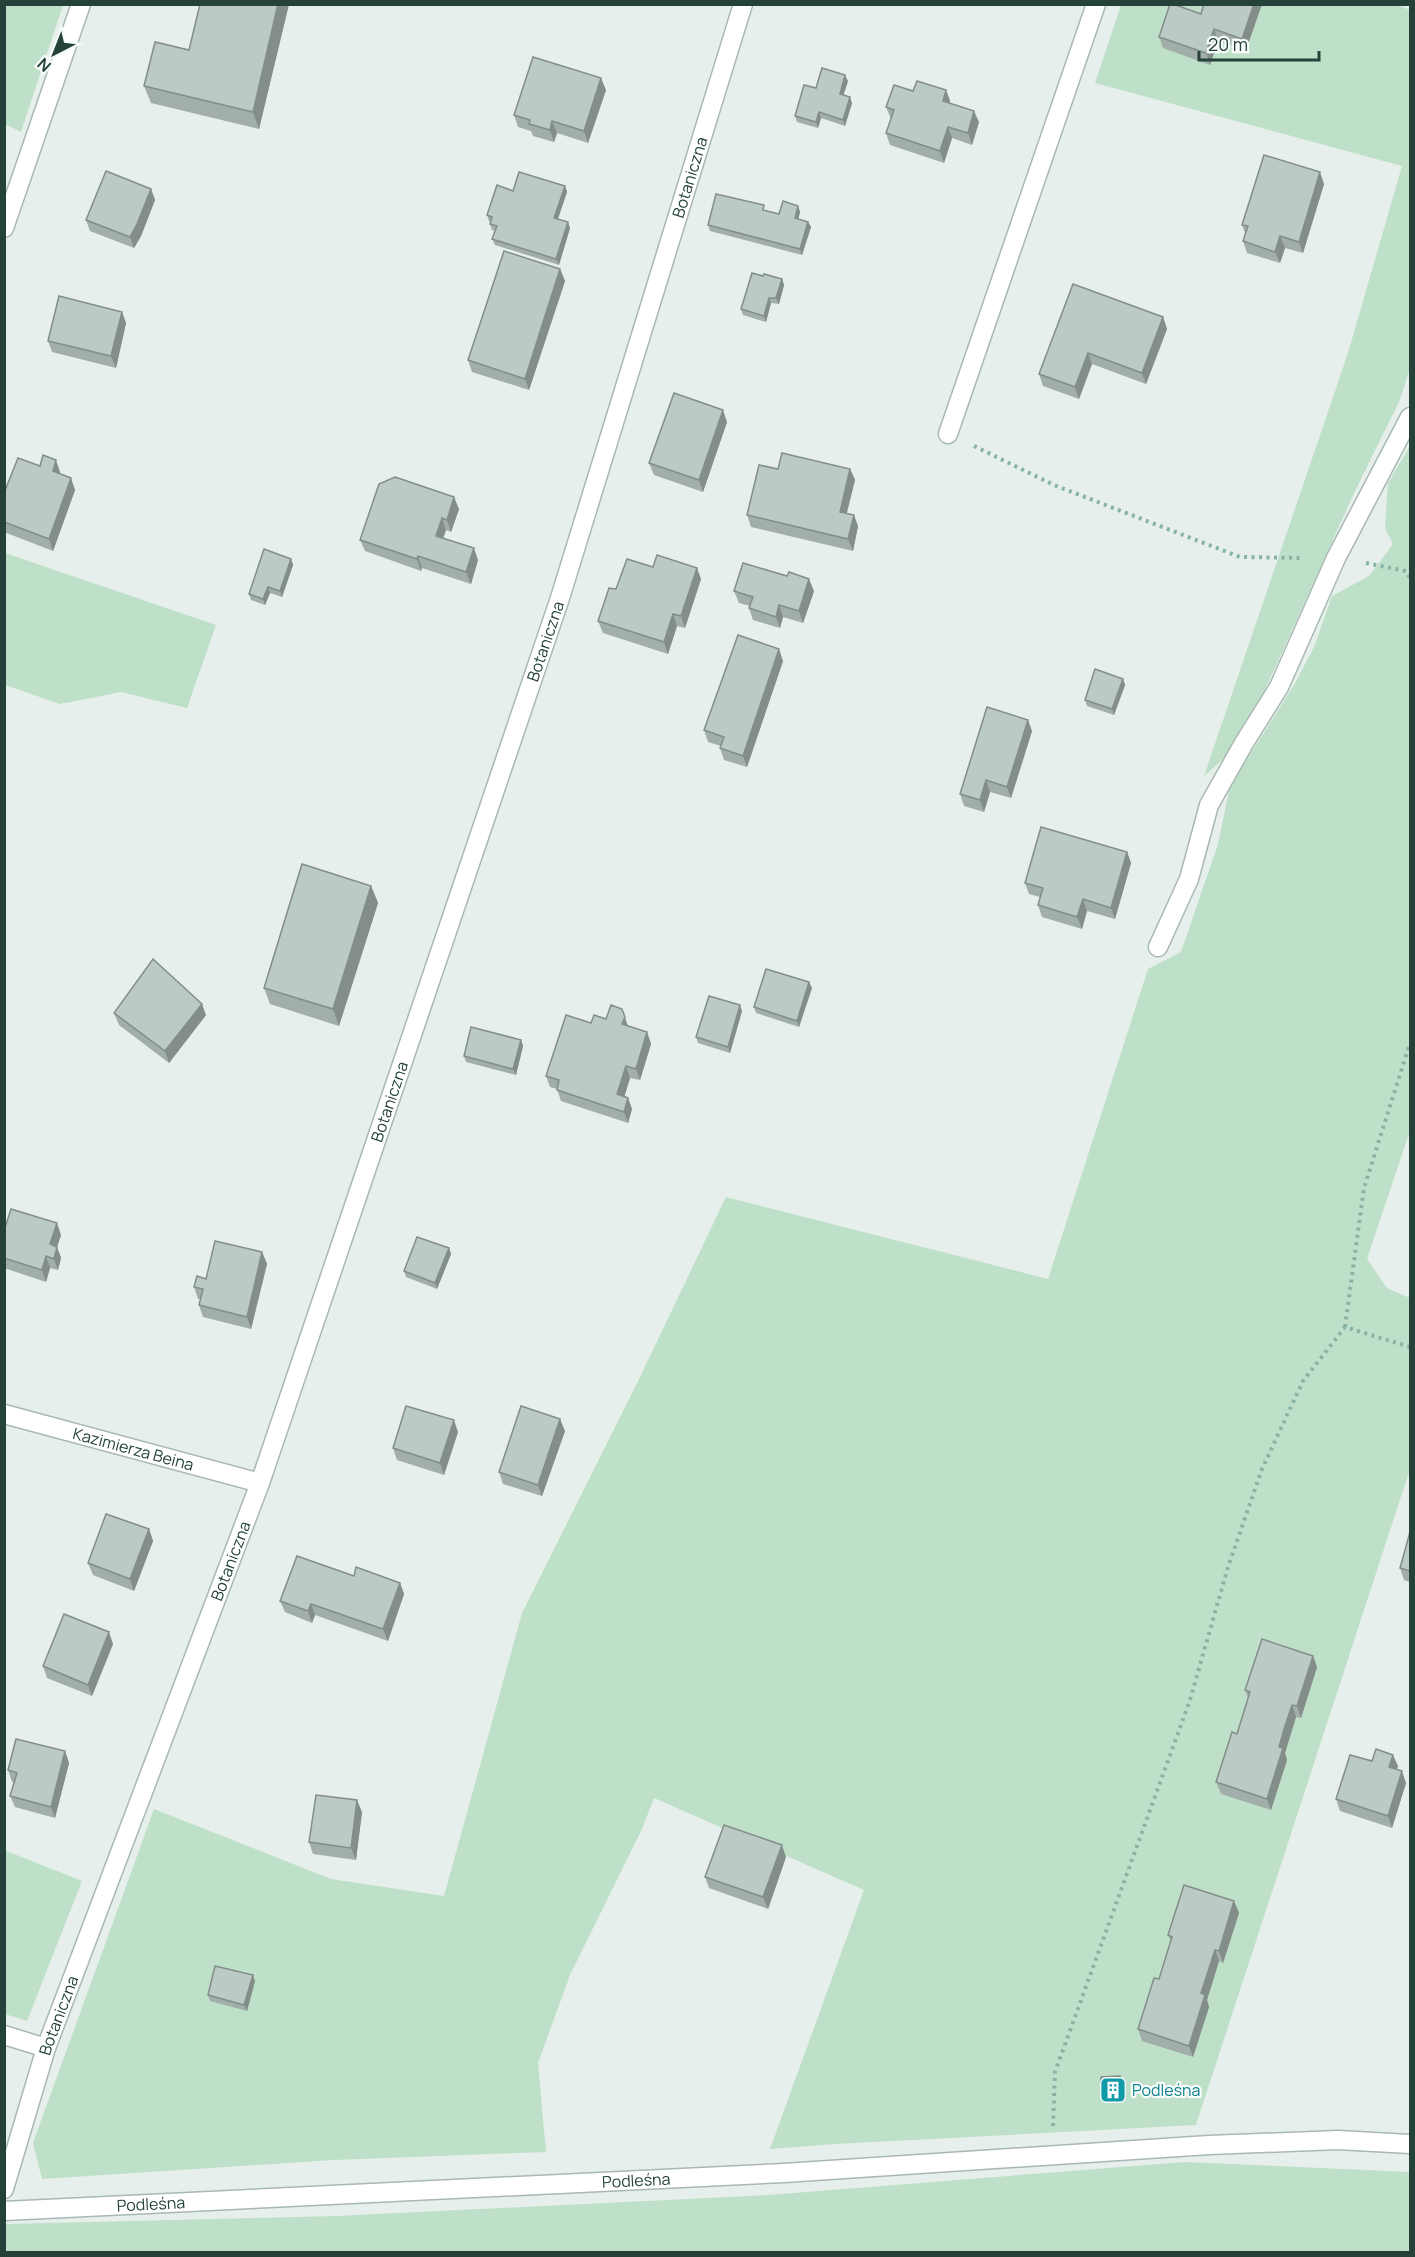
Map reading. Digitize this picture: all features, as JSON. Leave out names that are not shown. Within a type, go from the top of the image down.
[{"type":"street","points":[[4,228],[81,4]]},
{"type":"street","name":"Botaniczna","points":[[4,2189],[46,2048],[261,1483],[560,598],[743,4]]},
{"type":"street","points":[[948,434],[1096,4]]},
{"type":"street","points":[[1158,947],[1189,879],[1209,805],[1279,687],[1336,558],[1410,417]]},
{"type":"street","name":"Kazimierza Beina","points":[[4,1414],[261,1483]]},
{"type":"street","points":[[4,2035],[46,2048]]},
{"type":"street","name":"Podleśna","points":[[4,2211],[784,2174],[1209,2145],[1338,2140],[1410,2144]]},
{"type":"path","points":[[948,434],[1054,485],[1240,557],[1336,558],[1406,571],[1410,578]]},
{"type":"path","points":[[1054,2156],[1052,2142],[1055,2072],[1190,1700],[1228,1567],[1262,1469],[1304,1381],[1345,1327],[1364,1188],[1410,1043]]},
{"type":"path","points":[[1345,1327],[1410,1347]]},
{"type":"green space","points":[[1395,4],[1410,10],[1410,369],[1399,402],[1355,491],[1254,714],[1221,761],[1204,776],[1348,353],[1402,166],[1095,83],[1121,5]]},
{"type":"green space","points":[[4,5],[63,5],[21,132],[5,124]]},
{"type":"green space","points":[[1410,446],[1410,1131],[1367,1259],[1387,1288],[1410,1298],[1410,1469],[1196,2125],[770,2149],[864,1890],[654,1798],[642,1829],[570,1975],[538,2063],[546,2152],[334,2160],[42,2179],[33,2143],[154,1809],[331,1879],[444,1896],[522,1613],[640,1377],[726,1197],[1048,1279],[1148,969],[1181,952],[1218,844],[1230,786],[1294,685],[1314,647],[1332,596],[1369,576],[1393,544],[1385,528],[1388,483]]},
{"type":"green space","points":[[5,553],[216,625],[187,708],[121,692],[60,704],[5,685]]},
{"type":"green space","points":[[4,1850],[82,1881],[27,2021],[5,2014]]},
{"type":"green space","points":[[1185,2162],[1410,2172],[1410,2252],[5,2252],[5,2224],[337,2216],[768,2195]]},
{"type":"building","points":[[200,4],[278,4],[253,112],[144,86],[155,42],[189,50]]},
{"type":"building","points":[[1170,4],[1201,14],[1204,4],[1254,4],[1242,39],[1214,29],[1206,53],[1159,37]]},
{"type":"building","points":[[533,57],[601,78],[584,131],[552,121],[550,130],[529,124],[530,120],[514,115]]},
{"type":"building","points":[[822,68],[845,75],[840,94],[850,97],[843,120],[819,112],[816,122],[795,116],[804,85],[816,88]]},
{"type":"building","points":[[917,81],[946,90],[943,101],[974,111],[968,133],[948,127],[940,151],[886,133],[894,110],[886,107],[894,85],[913,91]]},
{"type":"building","points":[[1264,155],[1320,172],[1299,242],[1280,236],[1275,252],[1243,241],[1248,226],[1242,225]]},
{"type":"building","points":[[106,171],[151,189],[130,237],[86,220]]},
{"type":"building","points":[[519,172],[565,186],[554,218],[568,222],[556,259],[492,239],[497,226],[490,224],[492,217],[487,215],[497,185],[513,191]]},
{"type":"building","points":[[716,194],[764,205],[763,210],[779,214],[783,201],[798,206],[795,218],[808,222],[800,249],[708,225]]},
{"type":"building","points":[[504,251],[560,269],[525,379],[468,360]]},
{"type":"building","points":[[752,273],[782,279],[776,298],[769,298],[764,316],[741,309]]},
{"type":"building","points":[[1073,284],[1163,317],[1142,373],[1088,353],[1075,387],[1039,374]]},
{"type":"building","points":[[59,296],[122,312],[111,356],[48,341]]},
{"type":"building","points":[[674,393],[723,410],[699,480],[649,463]]},
{"type":"building","points":[[782,453],[850,469],[840,512],[854,515],[848,539],[747,515],[759,465],[778,469]]},
{"type":"building","points":[[43,455],[56,460],[53,471],[71,478],[49,539],[4,522],[4,493],[18,458],[40,466]]},
{"type":"building","points":[[395,477],[454,497],[447,520],[442,518],[436,536],[474,548],[466,572],[360,540],[379,484]]},
{"type":"building","points":[[264,549],[291,559],[280,591],[268,587],[263,599],[249,594]]},
{"type":"building","points":[[657,555],[697,568],[681,616],[673,614],[664,642],[598,621],[609,588],[616,589],[627,559],[653,567]]},
{"type":"building","points":[[743,563],[787,576],[789,572],[809,579],[799,611],[779,605],[776,617],[749,608],[753,597],[734,591]]},
{"type":"building","points":[[738,635],[779,649],[743,756],[720,748],[724,737],[704,730]]},
{"type":"building","points":[[1095,669],[1123,679],[1112,709],[1085,700]]},
{"type":"building","points":[[987,707],[1028,720],[1007,787],[986,780],[980,800],[960,794]]},
{"type":"building","points":[[1041,827],[1127,852],[1111,908],[1083,899],[1077,917],[1038,905],[1043,888],[1025,883]]},
{"type":"building","points":[[302,864],[371,886],[333,1009],[264,988]]},
{"type":"building","points":[[153,959],[202,1004],[165,1051],[114,1013]]},
{"type":"building","points":[[766,969],[809,982],[797,1021],[754,1007]]},
{"type":"building","points":[[709,996],[740,1005],[728,1047],[696,1037]]},
{"type":"building","points":[[611,1005],[622,1009],[625,1017],[622,1024],[647,1032],[636,1069],[626,1066],[617,1094],[628,1098],[624,1112],[557,1090],[559,1080],[546,1076],[566,1015],[591,1023],[594,1015],[606,1019]]},
{"type":"building","points":[[471,1027],[521,1040],[513,1069],[464,1056]]},
{"type":"building","points":[[11,1209],[57,1223],[50,1244],[57,1247],[54,1259],[46,1256],[42,1270],[4,1258],[4,1231]]},
{"type":"building","points":[[417,1237],[449,1248],[435,1283],[404,1271]]},
{"type":"building","points":[[215,1241],[262,1252],[247,1317],[199,1305],[203,1289],[194,1287],[197,1276],[206,1279]]},
{"type":"building","points":[[406,1406],[454,1420],[440,1463],[393,1448]]},
{"type":"building","points":[[521,1406],[560,1419],[538,1485],[499,1472]]},
{"type":"building","points":[[106,1514],[149,1529],[130,1579],[88,1563]]},
{"type":"building","points":[[1410,1532],[1410,1571],[1400,1568]]},
{"type":"building","points":[[297,1556],[354,1576],[356,1567],[400,1583],[383,1629],[311,1604],[308,1611],[280,1601]]},
{"type":"building","points":[[64,1614],[109,1632],[88,1685],[43,1666]]},
{"type":"building","points":[[1262,1639],[1313,1656],[1297,1706],[1292,1705],[1285,1726],[1279,1747],[1283,1748],[1267,1799],[1216,1782],[1232,1732],[1237,1734],[1250,1692],[1245,1690]]},
{"type":"building","points":[[16,1739],[65,1751],[51,1807],[10,1796],[17,1773],[8,1770]]},
{"type":"building","points":[[1376,1749],[1393,1755],[1389,1767],[1402,1771],[1388,1816],[1336,1799],[1350,1755],[1372,1761]]},
{"type":"building","points":[[316,1795],[357,1800],[351,1848],[309,1842]]},
{"type":"building","points":[[724,1825],[782,1845],[763,1897],[705,1877]]},
{"type":"building","points":[[1184,1885],[1234,1901],[1219,1951],[1215,1950],[1201,1993],[1205,1995],[1189,2046],[1138,2029],[1154,1978],[1159,1979],[1172,1937],[1168,1935]]},
{"type":"building","points":[[215,1966],[253,1975],[244,2005],[208,1995]]},
{"type":"building","points":[[1120,2076],[1121,2092],[1101,2092],[1101,2077]]},
{"type":"place","name":"Podleśna","points":[[1113,2090]]}]
